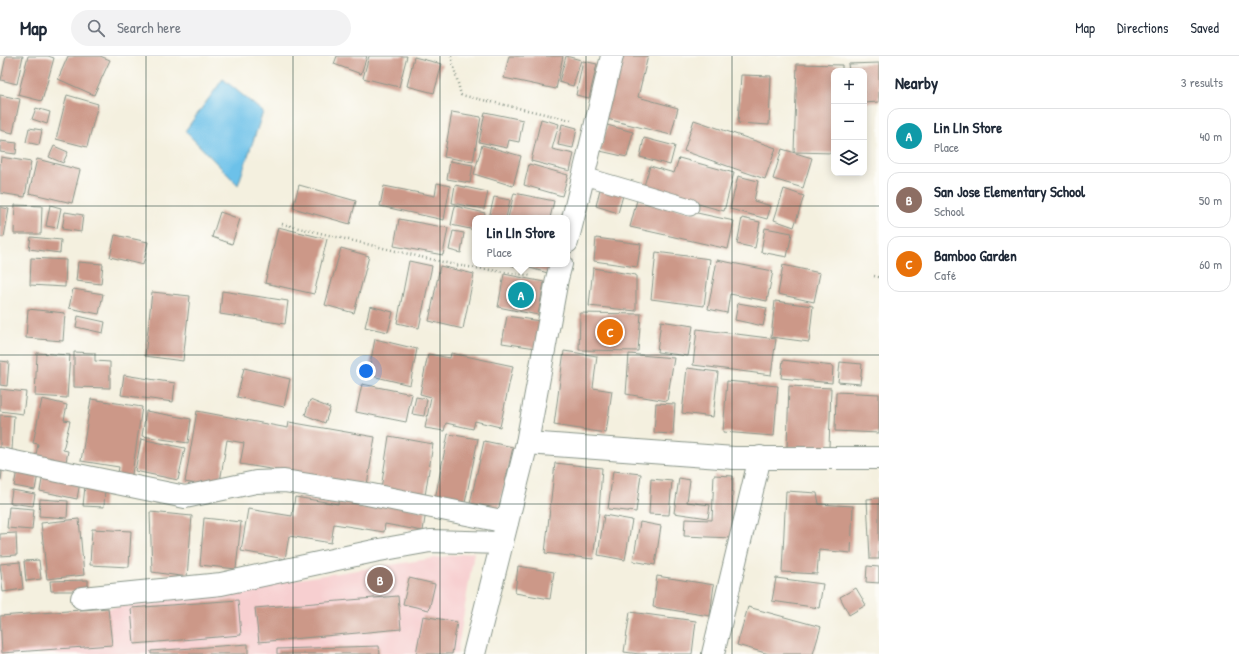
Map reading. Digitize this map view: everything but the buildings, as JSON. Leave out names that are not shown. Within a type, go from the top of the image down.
[{"type":"street","points":[[570,230],[612,56]]},
{"type":"street","points":[[474,654],[527,443],[559,272]]},
{"type":"street","points":[[527,443],[734,458],[879,458]]},
{"type":"street","points":[[713,654],[760,457]]},
{"type":"street","points":[[0,459],[185,497],[256,482],[284,481],[367,494],[507,522]]},
{"type":"street","points":[[82,598],[221,584],[374,551],[430,541],[502,543]]},
{"type":"lane","points":[[584,176],[690,207]]},
{"type":"path","points":[[450,56],[461,95],[595,126]]},
{"type":"path","points":[[282,224],[455,265],[472,266]]},
{"type":"path","points":[[485,267],[559,272]]},
{"type":"path","points":[[874,276],[879,277]]},
{"type":"shaded area","points":[[474,552],[457,654],[0,654],[0,625]]},
{"type":"water","points":[[223,79],[263,112],[238,185],[185,131]]},
{"type":"place","name":"Lin LIn Store","points":[[521,295]]},
{"type":"place","name":"Bamboo Garden","points":[[610,332]]},
{"type":"place","name":"San Jose Elementary School","points":[[380,580]]}]
